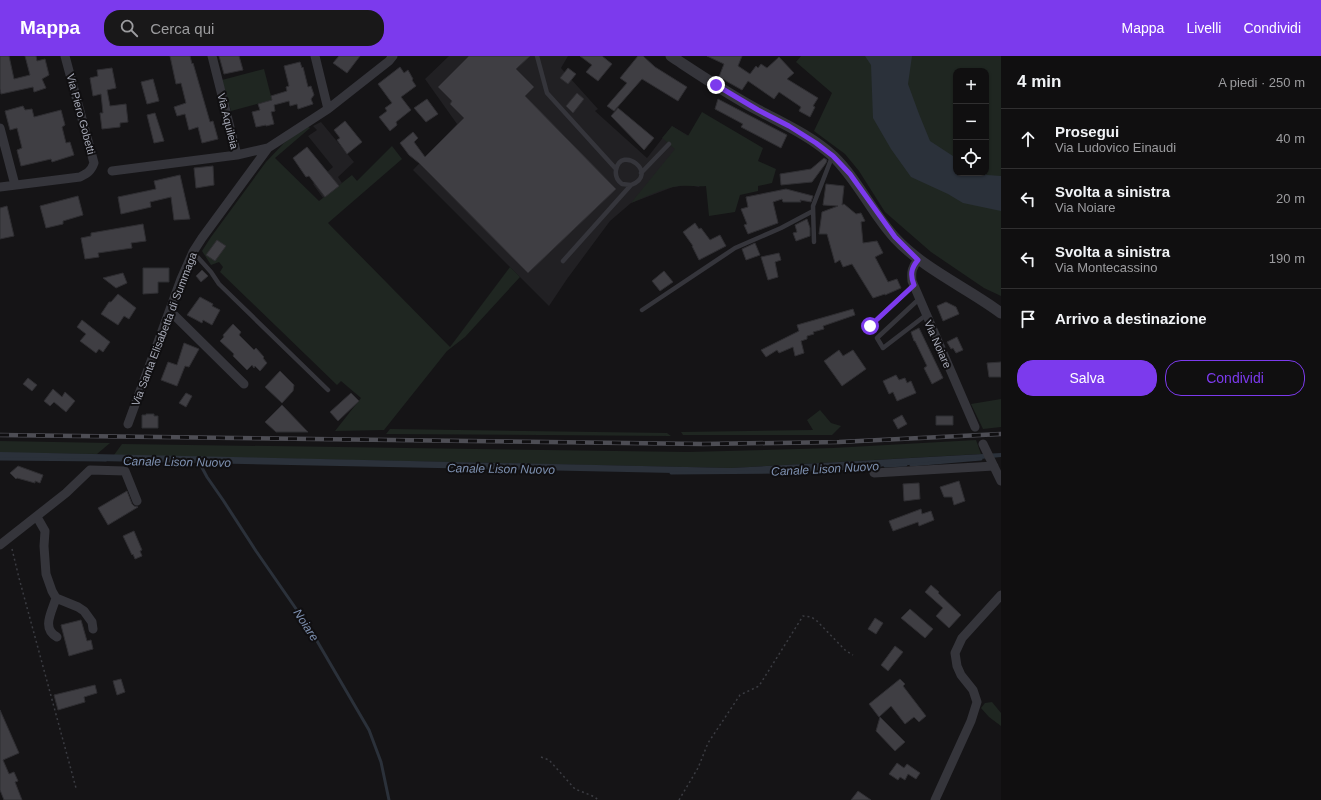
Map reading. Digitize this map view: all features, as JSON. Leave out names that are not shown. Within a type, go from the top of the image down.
[{"type":"street","name":"Via Piero Gobetti","points":[[15,185],[78,177],[90,172],[94,163],[65,56]]},
{"type":"street","name":"Via Aquileia","points":[[212,56],[237,155],[268,148]]},
{"type":"street","points":[[315,56],[328,109]]},
{"type":"street","name":"Via Santa Elisabetta di Summaga","points":[[128,424],[181,279],[193,252],[202,238],[268,148],[328,109],[393,56]]},
{"type":"street","points":[[671,56],[752,107],[789,126],[833,156],[850,174],[895,237],[918,260],[983,299],[1001,313]]},
{"type":"street","points":[[0,128],[15,185],[0,187]]},
{"type":"street","points":[[112,171],[237,155]]},
{"type":"street","name":"Via Noiare","points":[[918,260],[913,266],[911,274],[914,285],[926,316],[975,427]]},
{"type":"street","points":[[170,311],[244,384]]},
{"type":"street","points":[[983,444],[1001,481]]},
{"type":"street","points":[[874,473],[994,465]]},
{"type":"street","points":[[0,545],[66,493],[90,470],[125,471],[137,501]]},
{"type":"street","points":[[36,517],[45,531],[44,557],[46,574],[56,598],[84,611],[92,622],[93,629]]},
{"type":"street","points":[[935,800],[971,721],[977,702],[973,690],[956,666],[955,653],[962,638],[1001,595]]},
{"type":"street","points":[[56,598],[48,620],[48,627],[51,634],[57,637]]},
{"type":"lane","points":[[537,56],[547,93],[616,169]]},
{"type":"lane","points":[[563,262],[631,185],[638,181],[641,173],[668,144]]},
{"type":"lane","points":[[814,242],[813,206],[833,156]]},
{"type":"lane","points":[[631,185],[622,184],[616,178],[616,169],[621,162],[628,160],[636,162],[639,165],[641,173]]},
{"type":"lane","points":[[642,310],[734,248],[781,228],[813,211]]},
{"type":"lane","points":[[193,252],[211,272],[219,284],[328,390]]},
{"type":"lane","points":[[870,326],[914,285]]},
{"type":"lane","points":[[919,299],[876,338],[883,348],[926,316]]},
{"type":"path","points":[[10,538],[18,578],[76,788]]},
{"type":"path","points":[[679,800],[698,768],[708,743],[740,695],[756,689],[759,686],[803,616],[811,617],[816,620],[846,651],[852,655]]},
{"type":"path","points":[[542,757],[549,760],[575,789],[595,797],[598,800]]},
{"type":"shaded area","points":[[449,56],[568,56],[561,68],[598,109],[595,111],[647,158],[672,126],[720,154],[699,187],[688,185],[673,187],[631,203],[610,221],[549,306],[413,170],[457,124],[425,79]]},
{"type":"shaded area","points":[[801,56],[1001,56],[1001,296],[984,288],[931,252],[885,212],[859,171],[845,154],[814,131],[832,93],[796,62]]},
{"type":"shaded area","points":[[264,69],[272,100],[231,111],[222,80]]},
{"type":"shaded area","points":[[702,112],[763,148],[758,161],[776,169],[772,183],[758,186],[758,191],[740,195],[735,212],[709,216],[706,186],[673,187],[631,203],[675,149],[662,138],[672,126],[688,136]]},
{"type":"shaded area","points":[[321,122],[354,162],[338,177],[342,183],[323,198],[313,184],[333,167],[308,136],[317,130],[313,126]]},
{"type":"shaded area","points":[[307,126],[310,128],[275,158],[319,201],[352,175],[357,181],[392,146],[402,159],[328,223],[450,347],[510,267],[520,277],[465,337],[447,351],[384,430],[335,431],[361,398],[341,381],[337,385],[220,272],[223,267],[219,262],[211,265],[202,251],[266,162],[284,143]]},
{"type":"shaded area","points":[[1001,399],[1001,427],[983,429],[971,404]]},
{"type":"shaded area","points":[[820,410],[831,423],[841,426],[832,435],[683,435],[681,432],[813,430],[807,420]]},
{"type":"shaded area","points":[[390,429],[667,433],[671,436],[386,434]]},
{"type":"shaded area","points":[[976,440],[981,454],[731,468],[114,455],[122,444],[688,452],[833,448]]},
{"type":"shaded area","points":[[0,441],[110,443],[97,454],[0,453]]},
{"type":"shaded area","points":[[992,702],[1001,713],[1001,726],[989,717],[981,708],[985,703]]},
{"type":"water","points":[[865,56],[912,56],[908,84],[930,141],[953,156],[953,176],[1001,176],[1001,211],[963,203],[948,194],[911,177],[891,149],[873,118],[871,65]]},
{"type":"water","points":[[0,452],[731,468],[1001,453],[1001,457],[928,464],[773,472],[674,473],[0,459]]},
{"type":"building","points":[[0,56],[9,56],[14,79],[30,75],[25,56],[36,56],[37,61],[45,59],[49,75],[42,79],[46,88],[34,92],[33,87],[1,94]]},
{"type":"building","points":[[170,56],[190,56],[210,122],[213,121],[218,139],[202,143],[198,127],[189,130],[185,114],[177,116],[174,107],[186,103],[181,83],[176,84]]},
{"type":"building","points":[[219,56],[239,56],[243,70],[224,74]]},
{"type":"building","points":[[339,56],[360,56],[347,73],[333,63]]},
{"type":"building","points":[[469,56],[530,56],[516,69],[534,87],[525,96],[616,189],[528,273],[419,163],[409,155],[400,143],[413,132],[418,138],[414,142],[425,157],[464,118],[450,104],[452,101],[438,87]]},
{"type":"building","points":[[580,56],[602,56],[612,64],[598,81],[586,72],[592,65]]},
{"type":"building","points":[[638,56],[643,56],[655,67],[687,87],[678,101],[642,79],[614,111],[607,106],[627,83],[620,78]]},
{"type":"building","points":[[707,56],[742,56],[738,66],[750,74],[756,66],[758,68],[761,64],[767,68],[779,57],[794,73],[787,79],[818,98],[813,106],[815,107],[810,117],[799,111],[801,107],[779,92],[774,99],[748,81],[742,90],[719,77],[724,64]]},
{"type":"building","points":[[300,62],[302,68],[303,67],[308,87],[311,86],[314,95],[311,99],[313,104],[298,109],[297,104],[290,106],[289,101],[274,105],[275,111],[271,112],[274,124],[256,127],[252,112],[260,110],[258,104],[272,100],[271,96],[287,91],[286,87],[289,86],[284,66]]},
{"type":"building","points":[[400,67],[404,73],[408,70],[416,86],[401,97],[411,110],[396,122],[397,125],[390,131],[379,117],[387,111],[385,108],[392,103],[378,84]]},
{"type":"building","points":[[112,68],[116,88],[107,90],[110,106],[126,104],[128,122],[120,123],[120,127],[102,129],[100,113],[103,113],[101,94],[93,96],[90,78],[98,76],[97,70]]},
{"type":"building","points":[[568,68],[576,74],[568,84],[560,78]]},
{"type":"building","points":[[153,79],[159,101],[147,104],[141,82]]},
{"type":"building","points":[[577,93],[584,99],[573,113],[566,106]]},
{"type":"building","points":[[427,99],[438,114],[426,122],[414,108]]},
{"type":"building","points":[[718,99],[787,135],[781,148],[741,127],[743,124],[715,109]]},
{"type":"building","points":[[23,106],[25,110],[32,109],[34,117],[61,110],[65,125],[62,127],[66,143],[70,142],[74,155],[52,162],[51,159],[21,166],[17,150],[22,148],[17,128],[10,130],[5,111]]},
{"type":"building","points":[[618,108],[654,138],[644,150],[611,116]]},
{"type":"building","points":[[155,113],[164,141],[154,143],[147,115]]},
{"type":"building","points":[[345,121],[362,142],[347,154],[337,140],[340,138],[334,130]]},
{"type":"building","points":[[307,147],[339,186],[325,197],[309,176],[306,177],[293,158]]},
{"type":"building","points":[[824,158],[827,160],[826,163],[812,182],[781,185],[780,174],[811,169]]},
{"type":"building","points":[[213,166],[214,185],[196,188],[194,168]]},
{"type":"building","points":[[180,175],[190,219],[174,220],[171,197],[150,202],[151,207],[121,214],[118,197],[156,189],[154,181]]},
{"type":"building","points":[[826,184],[844,186],[842,205],[844,204],[856,214],[861,213],[865,221],[861,222],[863,243],[877,241],[883,253],[875,257],[888,282],[897,279],[901,288],[885,295],[873,298],[852,264],[843,267],[840,260],[835,263],[827,234],[819,234],[822,212],[838,206],[823,205]]},
{"type":"building","points":[[786,189],[813,196],[811,202],[800,200],[801,202],[783,202],[782,199],[773,202],[778,223],[748,234],[744,225],[747,224],[741,209],[748,207],[746,197]]},
{"type":"building","points":[[78,196],[83,215],[63,221],[63,224],[46,228],[40,206]]},
{"type":"building","points":[[7,206],[14,236],[0,239],[0,208]]},
{"type":"building","points":[[807,219],[810,228],[810,236],[796,241],[793,233],[797,232],[795,225]]},
{"type":"building","points":[[695,223],[710,240],[720,235],[726,246],[699,260],[693,246],[683,232]]},
{"type":"building","points":[[143,224],[146,241],[131,243],[132,248],[98,253],[99,257],[85,259],[81,238],[91,236],[91,233]]},
{"type":"building","points":[[217,240],[226,246],[215,261],[206,255]]},
{"type":"building","points":[[755,243],[760,255],[746,260],[742,249]]},
{"type":"building","points":[[779,253],[781,260],[775,262],[778,277],[768,280],[761,257]]},
{"type":"building","points":[[143,268],[169,268],[169,282],[158,282],[158,293],[143,294]]},
{"type":"building","points":[[202,270],[208,276],[201,282],[196,276]]},
{"type":"building","points":[[664,271],[673,282],[660,291],[652,281]]},
{"type":"building","points":[[123,273],[127,283],[116,288],[103,278]]},
{"type":"building","points":[[118,294],[136,308],[129,319],[124,316],[118,325],[101,314],[109,302],[111,302]]},
{"type":"building","points":[[200,297],[213,304],[212,306],[220,310],[212,325],[203,320],[202,323],[187,315]]},
{"type":"building","points":[[946,302],[956,307],[959,314],[943,321],[937,306]]},
{"type":"building","points":[[853,309],[855,315],[823,326],[824,329],[813,332],[814,334],[807,336],[807,339],[801,341],[804,353],[795,356],[793,347],[779,353],[777,350],[766,357],[761,350],[799,331],[797,325]]},
{"type":"building","points":[[82,320],[110,342],[103,352],[99,349],[96,353],[80,341],[86,334],[77,327]]},
{"type":"building","points":[[233,324],[241,332],[239,335],[254,350],[256,348],[264,357],[263,358],[267,363],[260,371],[252,365],[247,370],[233,356],[234,354],[220,341],[224,337],[223,335]]},
{"type":"building","points":[[919,328],[943,378],[932,384],[924,368],[927,366],[911,332]]},
{"type":"building","points":[[957,337],[963,350],[956,353],[953,348],[951,349],[947,342]]},
{"type":"building","points":[[184,343],[199,349],[189,367],[185,366],[177,386],[161,380],[168,362],[177,365]]},
{"type":"building","points":[[839,350],[843,356],[853,350],[866,369],[842,386],[824,361]]},
{"type":"building","points":[[1001,362],[1001,377],[989,377],[987,363]]},
{"type":"building","points":[[280,371],[294,385],[293,391],[282,403],[265,387]]},
{"type":"building","points":[[896,375],[899,380],[905,378],[907,383],[911,381],[916,393],[897,401],[893,392],[889,394],[883,381]]},
{"type":"building","points":[[28,378],[37,385],[32,391],[23,384]]},
{"type":"building","points":[[53,389],[62,397],[65,392],[75,401],[66,412],[54,402],[50,406],[44,401]]},
{"type":"building","points":[[186,393],[192,396],[186,407],[179,403]]},
{"type":"building","points":[[351,393],[359,401],[338,421],[330,412]]},
{"type":"building","points":[[282,405],[308,432],[276,432],[265,422]]},
{"type":"building","points":[[154,414],[154,416],[158,416],[158,428],[142,428],[142,415]]},
{"type":"building","points":[[902,415],[907,424],[898,429],[893,420]]},
{"type":"building","points":[[936,416],[953,416],[953,425],[936,425]]},
{"type":"building","points":[[18,466],[43,475],[40,483],[16,479],[10,473]]},
{"type":"building","points":[[959,481],[965,501],[954,505],[952,497],[944,497],[940,487]]},
{"type":"building","points":[[919,483],[920,499],[904,501],[903,484]]},
{"type":"building","points":[[127,491],[132,504],[138,507],[108,525],[98,508]]},
{"type":"building","points":[[921,509],[922,514],[931,511],[934,520],[919,526],[918,522],[893,531],[889,521]]},
{"type":"building","points":[[134,531],[142,550],[140,551],[142,556],[135,559],[123,536]]},
{"type":"building","points":[[931,585],[961,615],[949,628],[936,616],[943,608],[925,592]]},
{"type":"building","points":[[910,609],[933,629],[925,638],[901,618]]},
{"type":"building","points":[[875,618],[883,623],[876,634],[868,629]]},
{"type":"building","points":[[81,620],[87,641],[91,640],[93,649],[69,656],[61,625]]},
{"type":"building","points":[[895,646],[903,652],[888,671],[881,665]]},
{"type":"building","points":[[121,679],[125,692],[117,695],[113,681]]},
{"type":"building","points":[[900,679],[905,684],[903,686],[926,716],[919,722],[914,717],[905,724],[891,706],[879,717],[869,704]]},
{"type":"building","points":[[95,685],[97,693],[84,697],[85,702],[58,710],[54,695]]},
{"type":"building","points":[[0,710],[19,753],[3,760],[9,774],[14,772],[18,781],[15,782],[22,800],[4,800],[0,790]]},
{"type":"building","points":[[880,717],[905,742],[895,751],[876,731]]},
{"type":"building","points":[[897,763],[904,768],[907,764],[920,773],[916,779],[908,774],[905,780],[900,777],[898,780],[889,774]]},
{"type":"building","points":[[858,791],[871,800],[851,800]]},
{"type":"waterway","name":"Canale Lison Nuovo","points":[[0,459],[106,460]]},
{"type":"waterway","name":"Canale Lison Nuovo","points":[[911,465],[981,459]]},
{"type":"waterway","name":"Noiare","points":[[199,462],[207,477],[256,551],[310,629],[369,730],[381,762],[389,800]]},
{"type":"waterway","name":"Canale Lison Nuovo","points":[[885,466],[906,465]]},
{"type":"waterway","name":"Canale Lison Nuovo","points":[[859,467],[880,466]]},
{"type":"waterway","name":"Canale Lison Nuovo","points":[[835,469],[854,468]]},
{"type":"waterway","name":"Canale Lison Nuovo","points":[[809,470],[828,469]]},
{"type":"waterway","name":"Canale Lison Nuovo","points":[[783,472],[804,470]]},
{"type":"waterway","name":"Canale Lison Nuovo","points":[[671,473],[778,472]]},
{"type":"railway","points":[[0,435],[703,444],[839,442],[1001,434]]},
{"type":"route","points":[[716,85],[758,110],[789,126],[833,156],[850,174],[877,214],[895,237],[918,260],[913,266],[911,274],[914,285],[870,326]]}]
